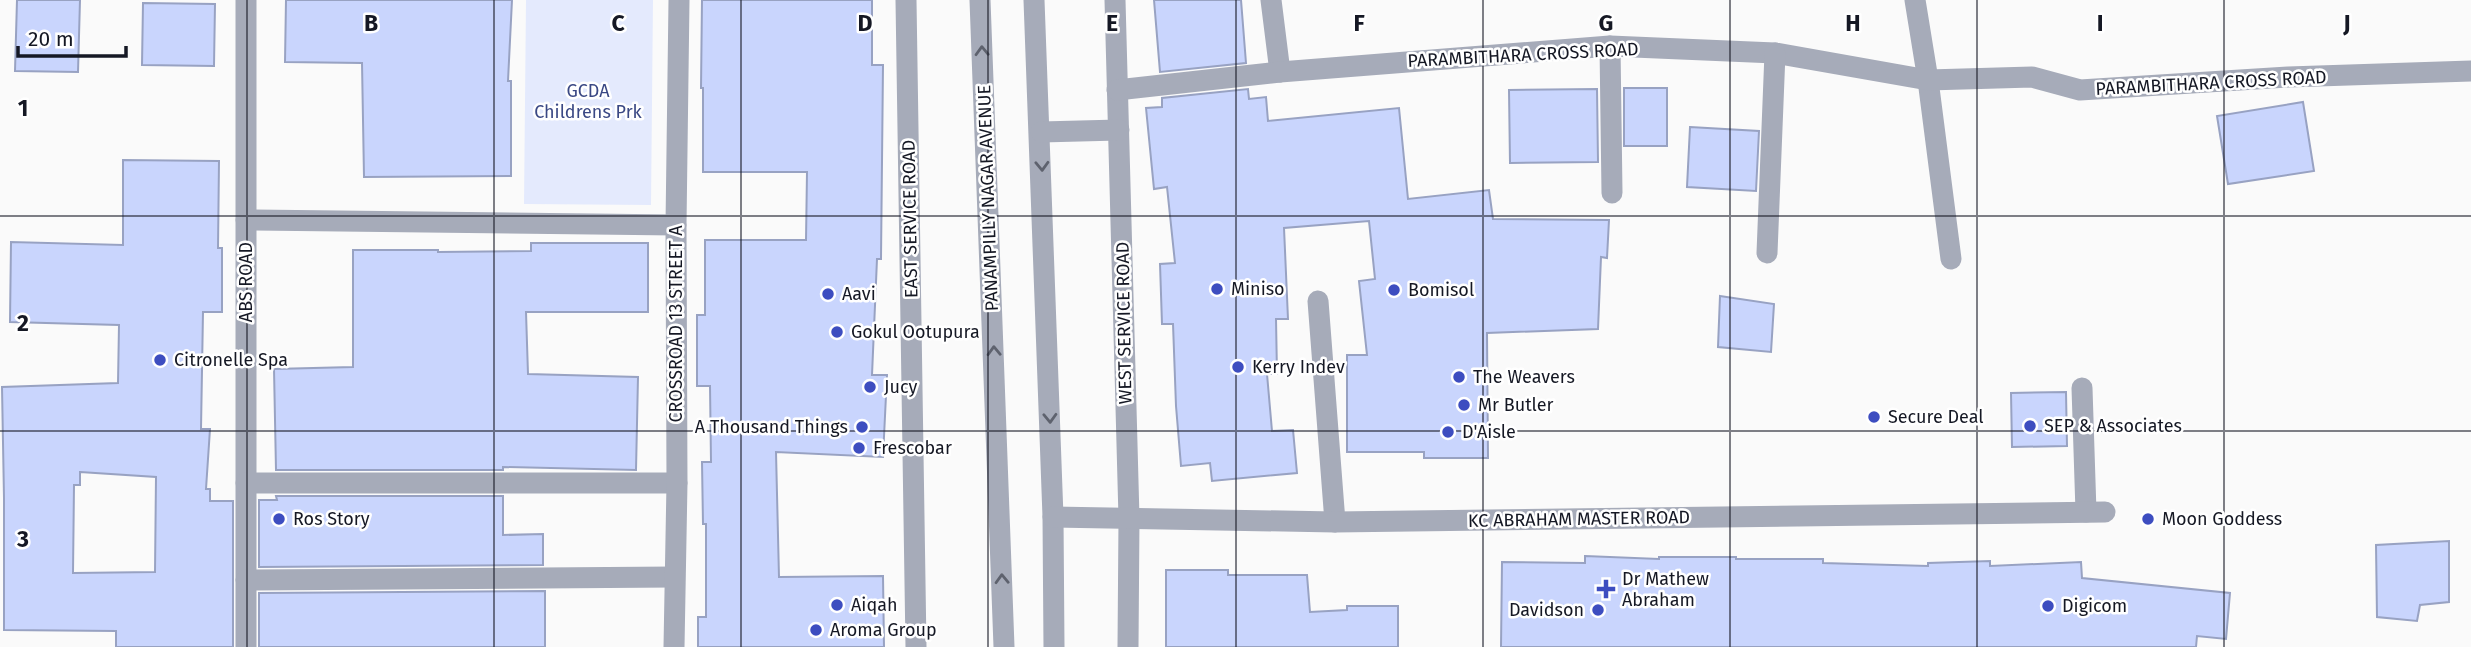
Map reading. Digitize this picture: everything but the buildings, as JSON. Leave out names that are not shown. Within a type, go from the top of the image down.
[{"type":"street","name":"ABS ROAD","points":[[246,0],[246,647]]},
{"type":"street","name":"CROSSROAD 13 STREET A","points":[[674,647],[679,0]]},
{"type":"street","name":"EAST SERVICE ROAD","points":[[906,0],[916,647]]},
{"type":"street","name":"PANAMPILLY NAGAR AVENUE","points":[[981,0],[1004,647]]},
{"type":"street","points":[[1034,0],[1041,132],[1053,517],[1054,647]]},
{"type":"street","name":"WEST SERVICE ROAD","points":[[1115,0],[1129,518],[1128,647]]},
{"type":"street","points":[[1271,0],[1280,72]]},
{"type":"street","points":[[1915,0],[1951,260]]},
{"type":"street","points":[[1610,46],[1612,193]]},
{"type":"street","name":"PARAMBITHARA CROSS ROAD","points":[[1117,90],[1280,72],[1610,46],[1775,53],[1928,80],[2032,77],[2080,90],[2288,77],[2471,71]]},
{"type":"street","points":[[1767,253],[1775,53]]},
{"type":"street","points":[[1041,132],[1119,130]]},
{"type":"street","points":[[246,220],[676,225]]},
{"type":"street","points":[[1318,301],[1335,522]]},
{"type":"street","name":"KC ABRAHAM MASTER ROAD","points":[[1053,517],[1335,522],[2096,512],[2082,388]]},
{"type":"street","points":[[246,483],[677,483]]},
{"type":"street","points":[[246,580],[674,577]]},
{"type":"green space","name":"GCDA Childrens Prk","points":[[526,0],[653,0],[651,205],[524,204]]},
{"type":"place","name":"Miniso","points":[[1217,289]]},
{"type":"place","name":"Bomisol","points":[[1394,290]]},
{"type":"place","name":"Aavi","points":[[828,294]]},
{"type":"place","name":"Gokul Ootupura","points":[[837,332]]},
{"type":"place","name":"Citronelle Spa","points":[[160,360]]},
{"type":"place","name":"Kerry Indev","points":[[1238,367]]},
{"type":"place","name":"The Weavers","points":[[1459,377]]},
{"type":"place","name":"Jucy","points":[[870,387]]},
{"type":"place","name":"Mr Butler","points":[[1464,405]]},
{"type":"place","name":"Secure Deal","points":[[1874,417]]},
{"type":"place","name":"SEP & Associates","points":[[2030,426]]},
{"type":"place","name":"A Thousand Things","points":[[862,427]]},
{"type":"place","name":"D'Aisle","points":[[1448,432]]},
{"type":"place","name":"Frescobar","points":[[859,448]]},
{"type":"place","name":"Ros Story","points":[[279,519]]},
{"type":"place","name":"Moon Goddess","points":[[2148,519]]},
{"type":"place","name":"Dr Mathew Abraham","points":[[1606,589]]},
{"type":"place","name":"Aiqah","points":[[837,605]]},
{"type":"place","name":"Digicom","points":[[2048,606]]},
{"type":"place","name":"Davidson","points":[[1598,610]]},
{"type":"place","name":"Aroma Group","points":[[816,630]]}]
